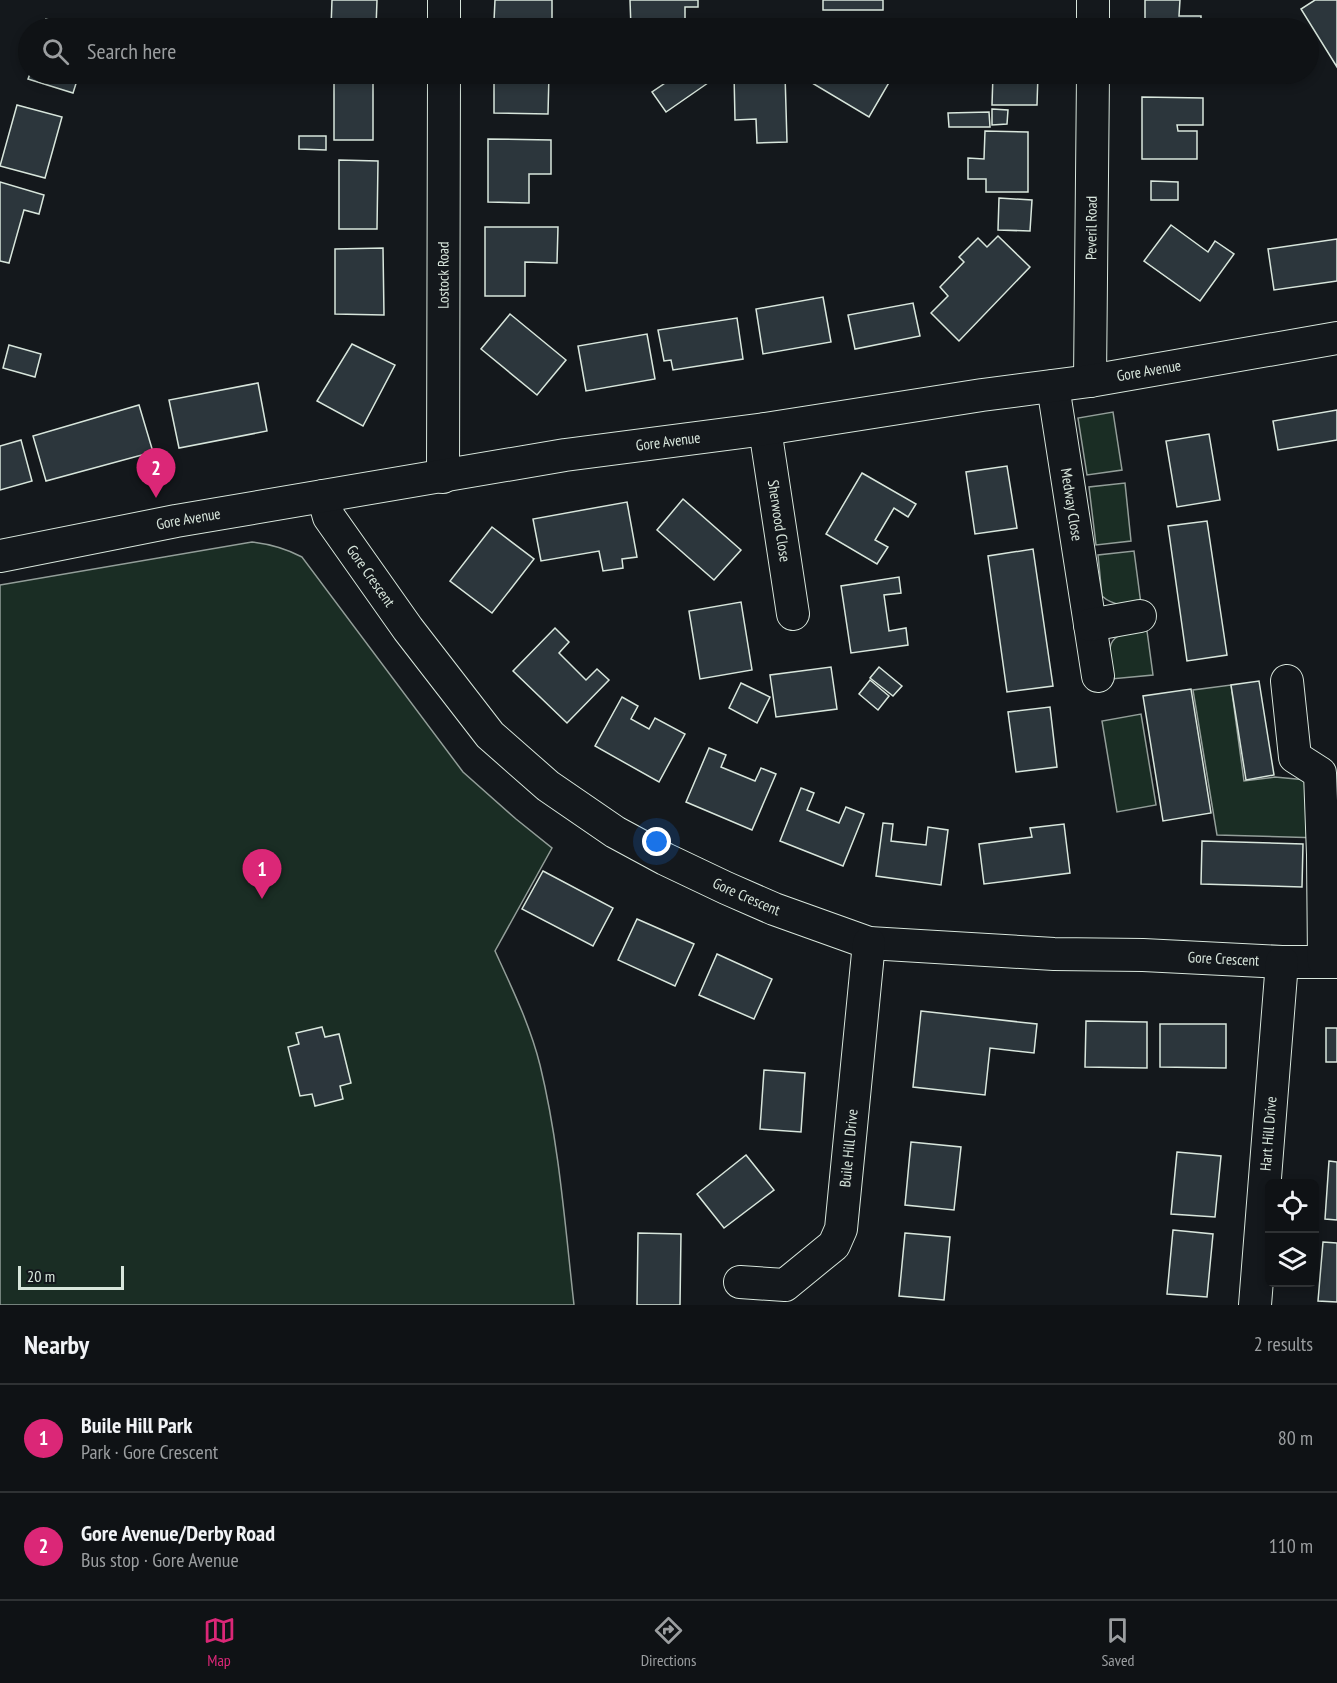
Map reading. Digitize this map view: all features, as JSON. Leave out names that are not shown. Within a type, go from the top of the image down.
[{"type":"street","points":[[444,0],[444,18]]},
{"type":"street","points":[[1093,18],[1094,0]]},
{"type":"street","name":"Lostock Road","points":[[443,477],[444,84]]},
{"type":"street","name":"Peveril Road","points":[[1090,381],[1093,84]]},
{"type":"street","name":"Gore Avenue","points":[[0,556],[176,521],[565,455],[765,429],[982,395],[1090,381],[1337,338]]},
{"type":"street","name":"Medway Close","points":[[1053,386],[1098,676]]},
{"type":"street","name":"Sherwood Close","points":[[765,429],[793,614]]},
{"type":"street","name":"Gore Crescent","points":[[323,496],[329,516],[408,629],[490,735],[548,786],[615,832],[665,859],[774,909],[869,943],[1054,954],[1331,962]]},
{"type":"street","points":[[1090,625],[1140,616]]},
{"type":"street","points":[[1287,681],[1296,757],[1320,773],[1331,962]]},
{"type":"street","name":"Buile Hill Drive","points":[[740,1282],[785,1285],[834,1245],[841,1229],[869,943]]},
{"type":"street","name":"Hart Hill Drive","points":[[1255,1305],[1282,962]]},
{"type":"green space","points":[[1113,412],[1122,470],[1087,475],[1078,418]]},
{"type":"green space","points":[[1125,483],[1131,541],[1096,545],[1089,487]]},
{"type":"green space","points":[[252,542],[277,547],[302,557],[463,772],[552,848],[495,951],[526,1021],[547,1094],[557,1154],[574,1305],[0,1305],[0,585]]},
{"type":"green space","points":[[1134,551],[1141,604],[1125,605],[1111,602],[1102,596],[1098,555]]},
{"type":"green space","points":[[1147,631],[1153,675],[1111,679],[1109,656],[1112,642],[1123,634]]},
{"type":"green space","points":[[1231,685],[1244,781],[1275,777],[1317,781],[1322,838],[1217,835],[1193,690]]},
{"type":"green space","points":[[1141,714],[1156,805],[1117,812],[1102,721]]},
{"type":"building","points":[[332,0],[377,0],[376,18],[331,18]]},
{"type":"building","points":[[495,0],[552,0],[552,18],[494,18]]},
{"type":"building","points":[[630,0],[698,0],[698,7],[685,7],[685,18],[631,18]]},
{"type":"building","points":[[823,0],[883,0],[883,10],[823,10]]},
{"type":"building","points":[[1145,0],[1180,0],[1179,16],[1201,16],[1201,18],[1145,18]]},
{"type":"building","points":[[1315,0],[1337,0],[1337,67],[1319,38],[1319,18],[1307,18],[1301,9]]},
{"type":"building","points":[[44,84],[76,84],[73,93]]},
{"type":"building","points":[[334,84],[373,84],[373,140],[334,140]]},
{"type":"building","points":[[494,84],[549,84],[548,114],[494,113]]},
{"type":"building","points":[[664,84],[706,84],[666,112],[652,92]]},
{"type":"building","points":[[734,84],[785,84],[787,142],[757,143],[756,119],[735,120]]},
{"type":"building","points":[[814,84],[888,84],[869,117]]},
{"type":"building","points":[[993,84],[1038,84],[1037,105],[992,105]]},
{"type":"building","points":[[1142,97],[1203,98],[1203,125],[1177,125],[1178,131],[1197,131],[1197,159],[1142,159]]},
{"type":"building","points":[[17,105],[62,117],[45,178],[0,166]]},
{"type":"building","points":[[992,109],[1008,110],[1007,124],[992,125]]},
{"type":"building","points":[[989,112],[990,127],[949,127],[948,113]]},
{"type":"building","points":[[985,131],[1028,132],[1028,192],[986,192],[986,179],[968,179],[968,158],[984,159]]},
{"type":"building","points":[[299,136],[326,136],[326,150],[299,149]]},
{"type":"building","points":[[488,139],[551,140],[551,174],[529,174],[529,203],[488,202]]},
{"type":"building","points":[[339,160],[378,161],[377,229],[339,229]]},
{"type":"building","points":[[1151,181],[1178,182],[1178,200],[1151,200]]},
{"type":"building","points":[[0,182],[44,195],[39,214],[24,210],[9,263],[0,261]]},
{"type":"building","points":[[999,198],[1032,200],[1030,231],[998,230]]},
{"type":"building","points":[[1171,225],[1208,252],[1215,241],[1234,254],[1200,301],[1144,261]]},
{"type":"building","points":[[485,227],[558,227],[557,263],[525,262],[525,296],[485,296]]},
{"type":"building","points":[[998,236],[1030,267],[959,341],[931,313],[948,296],[940,287],[964,262],[959,257],[978,238],[987,247]]},
{"type":"building","points":[[1337,239],[1337,281],[1274,290],[1268,249]]},
{"type":"building","points":[[383,248],[384,315],[335,314],[335,249]]},
{"type":"building","points":[[823,297],[831,342],[763,354],[756,309]]},
{"type":"building","points":[[913,303],[920,336],[855,349],[848,315]]},
{"type":"building","points":[[510,314],[566,360],[537,395],[481,349]]},
{"type":"building","points":[[737,318],[743,359],[673,370],[671,360],[664,361],[658,330]]},
{"type":"building","points":[[647,334],[655,379],[586,391],[578,346]]},
{"type":"building","points":[[352,344],[395,365],[363,426],[317,401]]},
{"type":"building","points":[[9,345],[41,354],[35,377],[3,368]]},
{"type":"building","points":[[258,383],[267,431],[179,448],[169,400]]},
{"type":"building","points":[[139,405],[153,452],[46,481],[33,436]]},
{"type":"building","points":[[1337,410],[1337,440],[1278,450],[1273,421]]},
{"type":"building","points":[[1209,434],[1220,500],[1177,507],[1166,441]]},
{"type":"building","points":[[21,440],[32,481],[0,490],[0,446]]},
{"type":"building","points":[[1007,466],[1017,528],[975,534],[966,472]]},
{"type":"building","points":[[862,473],[916,504],[908,517],[894,508],[875,540],[888,547],[877,564],[826,534]]},
{"type":"building","points":[[683,499],[741,550],[714,580],[657,530]]},
{"type":"building","points":[[627,502],[637,557],[622,559],[623,568],[603,571],[599,551],[541,561],[533,519]]},
{"type":"building","points":[[1207,521],[1227,655],[1187,661],[1168,526]]},
{"type":"building","points":[[492,527],[534,559],[492,613],[450,581]]},
{"type":"building","points":[[1033,549],[1053,686],[1007,692],[988,556]]},
{"type":"building","points":[[899,577],[901,593],[884,595],[889,631],[906,628],[908,645],[851,653],[841,586]]},
{"type":"building","points":[[741,602],[752,670],[700,679],[689,611]]},
{"type":"building","points":[[555,628],[569,642],[559,653],[586,680],[597,669],[609,680],[567,723],[513,671]]},
{"type":"building","points":[[831,667],[837,709],[776,717],[770,675]]},
{"type":"building","points":[[879,667],[902,686],[893,696],[870,678]]},
{"type":"building","points":[[870,680],[889,696],[878,710],[859,694]]},
{"type":"building","points":[[1259,681],[1274,775],[1246,780],[1231,685]]},
{"type":"building","points":[[741,683],[770,697],[757,723],[729,708]]},
{"type":"building","points":[[1191,689],[1211,813],[1163,821],[1143,696]]},
{"type":"building","points":[[622,697],[638,706],[631,719],[649,729],[655,718],[685,734],[659,782],[595,746]]},
{"type":"building","points":[[1050,707],[1057,767],[1016,772],[1008,712]]},
{"type":"building","points":[[709,748],[726,755],[721,767],[755,781],[761,768],[776,774],[752,830],[686,802]]},
{"type":"building","points":[[801,788],[814,793],[807,810],[839,823],[846,807],[864,814],[843,866],[780,841]]},
{"type":"building","points":[[883,823],[893,824],[891,841],[926,845],[928,827],[948,830],[941,885],[876,876]]},
{"type":"building","points":[[1064,824],[1070,873],[984,884],[979,844],[1032,837],[1030,828]]},
{"type":"building","points":[[1202,841],[1303,844],[1302,887],[1201,884]]},
{"type":"building","points":[[543,871],[613,908],[593,946],[522,909]]},
{"type":"building","points":[[637,919],[694,944],[675,986],[618,960]]},
{"type":"building","points":[[717,954],[772,979],[754,1019],[699,995]]},
{"type":"building","points":[[921,1011],[1037,1024],[1034,1053],[990,1048],[985,1095],[913,1087]]},
{"type":"building","points":[[1086,1021],[1147,1022],[1147,1068],[1085,1067]]},
{"type":"building","points":[[1160,1024],[1226,1024],[1226,1068],[1160,1067]]},
{"type":"building","points":[[322,1027],[325,1037],[339,1034],[351,1083],[340,1086],[343,1099],[315,1106],[312,1094],[300,1096],[288,1047],[299,1044],[296,1033]]},
{"type":"building","points":[[1326,1028],[1337,1028],[1337,1062],[1326,1062]]},
{"type":"building","points":[[764,1070],[805,1073],[801,1132],[760,1129]]},
{"type":"building","points":[[911,1142],[961,1147],[954,1210],[905,1205]]},
{"type":"building","points":[[1177,1152],[1221,1156],[1215,1217],[1171,1214]]},
{"type":"building","points":[[746,1155],[774,1190],[724,1228],[697,1194]]},
{"type":"building","points":[[1329,1161],[1337,1162],[1337,1220],[1325,1219]]},
{"type":"building","points":[[1173,1230],[1213,1234],[1207,1297],[1167,1294]]},
{"type":"building","points":[[638,1233],[681,1234],[680,1305],[637,1305]]},
{"type":"building","points":[[905,1233],[950,1237],[944,1300],[899,1296]]},
{"type":"building","points":[[1323,1242],[1337,1243],[1337,1302],[1318,1301]]},
{"type":"place","name":"Gore Avenue/Derby Road","points":[[156,498]]},
{"type":"place","name":"Buile Hill Park","points":[[262,899]]}]
